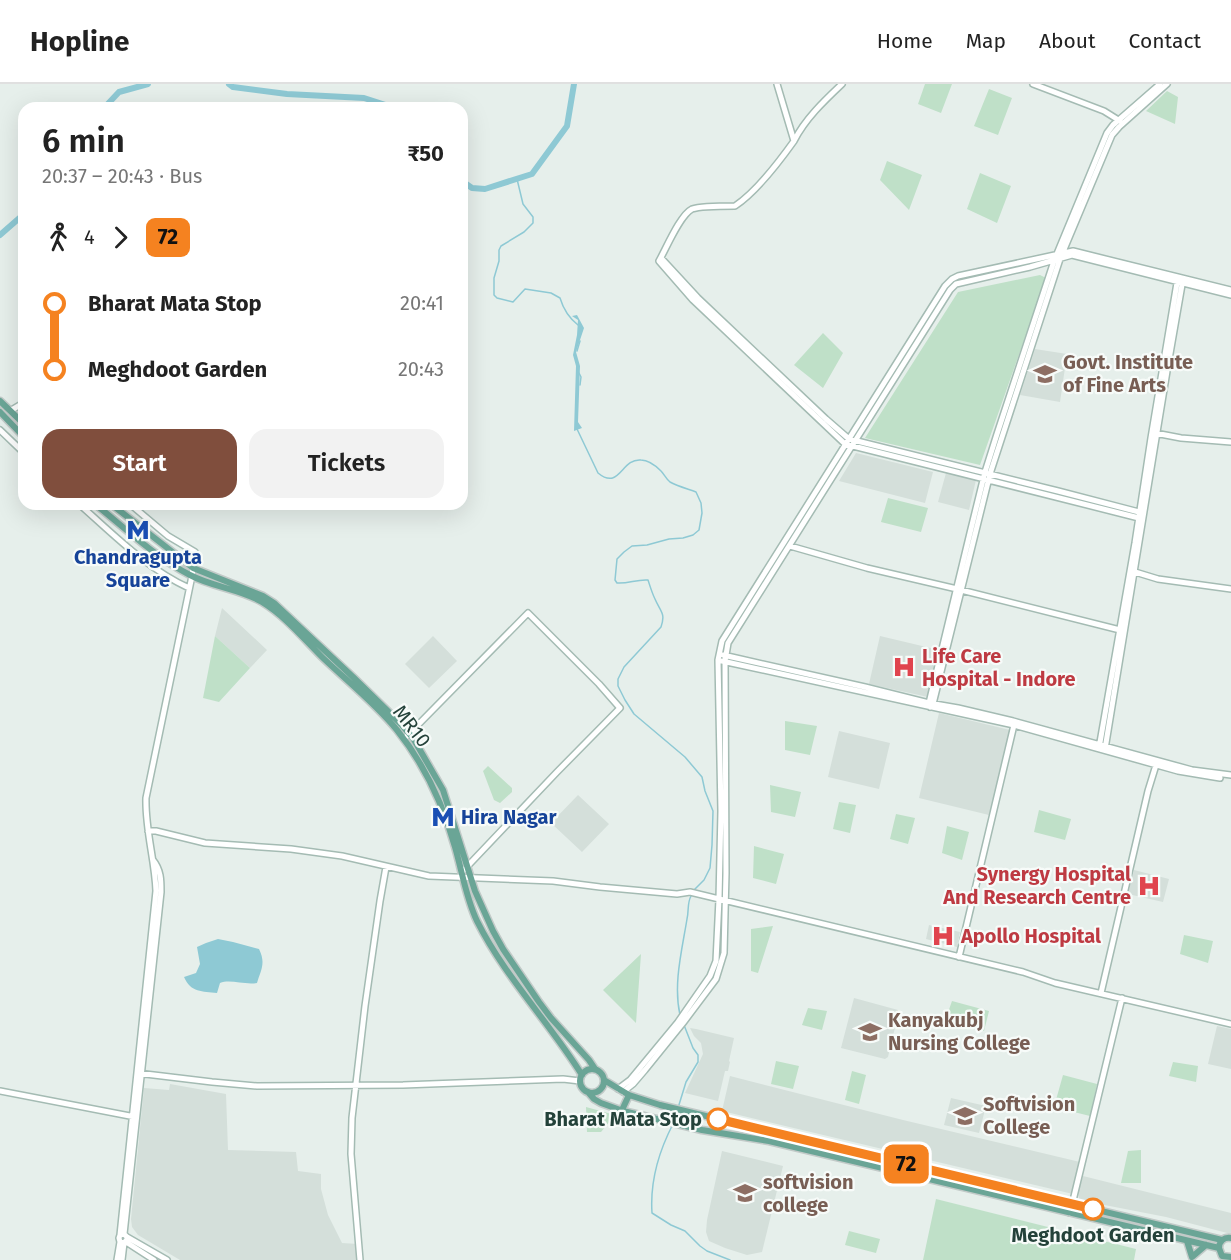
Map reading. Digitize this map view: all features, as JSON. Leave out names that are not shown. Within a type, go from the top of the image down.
[{"type":"main road","points":[[0,400],[18,418]]},
{"type":"main road","points":[[0,412],[18,431]]},
{"type":"main road","name":"MR10","points":[[103,510],[154,551],[192,576],[254,597],[268,606],[289,623],[381,713],[403,739],[427,774],[438,796],[472,909],[496,955],[566,1050],[581,1078]]},
{"type":"main road","name":"MR10","points":[[119,510],[193,568],[263,596],[274,603],[409,733],[443,789],[480,905],[503,949],[551,1018],[595,1069]]},
{"type":"main road","points":[[1219,1248],[769,1141],[702,1130],[622,1110],[594,1099],[583,1088],[581,1078],[589,1069],[595,1069],[601,1073],[604,1080],[623,1092],[680,1110],[1222,1240],[1231,1238]]},
{"type":"main road","points":[[588,1092],[601,1089],[604,1080]]},
{"type":"main road","points":[[622,1110],[623,1092]]},
{"type":"main road","points":[[1222,1240],[1219,1248],[1222,1258],[1231,1258]]},
{"type":"main road","points":[[1187,1241],[1192,1257],[1206,1245]]},
{"type":"street","points":[[777,84],[794,141]]},
{"type":"street","points":[[842,84],[820,105],[794,141],[745,198],[735,206],[697,208],[687,213],[660,259],[693,300],[850,442],[1139,515]]},
{"type":"street","points":[[1033,84],[1104,111],[1120,121]]},
{"type":"street","points":[[931,705],[987,476],[1057,258],[1107,134],[1113,125],[1160,84]]},
{"type":"street","points":[[1057,258],[1063,252],[1112,135],[1167,84]]},
{"type":"street","points":[[1063,252],[1072,250],[1231,295]]},
{"type":"street","points":[[722,900],[725,659],[728,643],[790,546],[945,286],[958,276],[1072,255],[1231,290]]},
{"type":"street","points":[[1102,748],[1139,515],[1180,280]]},
{"type":"street","points":[[10,411],[18,406]]},
{"type":"street","points":[[0,430],[18,447]]},
{"type":"street","points":[[1154,433],[1181,438],[1231,442]]},
{"type":"street","points":[[1102,748],[1135,572],[1154,433]]},
{"type":"street","points":[[623,1092],[630,1080],[716,979],[722,963],[724,953],[718,658],[722,641],[850,442]]},
{"type":"street","points":[[86,510],[158,570],[189,588]]},
{"type":"street","points":[[122,1260],[158,886],[146,820],[147,798],[195,552],[168,536],[136,510]]},
{"type":"street","points":[[790,546],[867,568],[1120,630]]},
{"type":"street","points":[[1135,572],[1158,579],[1231,589]]},
{"type":"street","points":[[403,739],[528,613],[620,708],[468,866],[463,875]]},
{"type":"street","points":[[718,658],[865,687],[1102,748],[1231,777]]},
{"type":"street","points":[[931,705],[958,708],[1013,721],[1192,774],[1231,777]]},
{"type":"street","points":[[959,957],[1014,725]]},
{"type":"street","points":[[1101,993],[1156,765]]},
{"type":"street","points":[[148,831],[205,843],[291,849],[342,856],[429,876],[463,875],[471,878],[553,881],[677,894],[690,892],[1231,1024]]},
{"type":"street","points":[[360,1260],[351,1144],[359,1046],[386,867]]},
{"type":"street","points":[[1070,1213],[1122,998]]},
{"type":"street","points":[[140,1073],[257,1086],[403,1085],[581,1078]]},
{"type":"street","points":[[0,1091],[134,1117]]},
{"type":"street","points":[[117,1260],[124,1239]]},
{"type":"street","points":[[124,1239],[154,1260]]},
{"type":"street","points":[[124,1239],[167,1260]]},
{"type":"shaded area","name":"Govt. Institute of Fine Arts","points":[[1035,349],[1067,354],[1060,402],[1020,395]]},
{"type":"shaded area","points":[[856,453],[933,472],[925,503],[839,481]]},
{"type":"shaded area","points":[[946,473],[976,480],[969,510],[938,502]]},
{"type":"shaded area","points":[[222,608],[267,650],[250,668],[215,636]]},
{"type":"shaded area","points":[[433,636],[457,661],[429,688],[405,664]]},
{"type":"shaded area","name":"Life Care Hospital - Indore","points":[[880,636],[939,650],[928,697],[869,684]]},
{"type":"shaded area","points":[[939,713],[1010,730],[989,815],[919,798]]},
{"type":"shaded area","points":[[839,731],[890,743],[879,789],[828,777]]},
{"type":"shaded area","points":[[578,795],[609,824],[582,852],[551,823]]},
{"type":"shaded area","name":"Synergy Hospital And Research Centre","points":[[1134,870],[1169,879],[1163,902],[1128,894]]},
{"type":"shaded area","name":"Apollo Hospital","points":[[929,925],[960,932],[957,947],[926,939]]},
{"type":"shaded area","name":"Kanyakubj Nursing College","points":[[854,998],[898,1010],[888,1057],[885,1059],[841,1048]]},
{"type":"shaded area","points":[[1217,1026],[1231,1029],[1231,1069],[1208,1064]]},
{"type":"shaded area","points":[[690,1028],[734,1038],[728,1071],[725,1071],[718,1101],[685,1093],[703,1054],[701,1043]]},
{"type":"shaded area","points":[[730,1076],[1080,1162],[1073,1194],[722,1111]]},
{"type":"shaded area","points":[[170,1084],[226,1094],[228,1150],[296,1152],[298,1171],[321,1174],[321,1189],[328,1215],[342,1243],[358,1244],[360,1260],[180,1260],[138,1235],[132,1227],[131,1219],[144,1088],[169,1090]]},
{"type":"shaded area","name":"Softvision College","points":[[951,1098],[986,1106],[979,1133],[944,1125]]},
{"type":"shaded area","name":"softvision college","points":[[722,1151],[783,1166],[762,1252],[747,1255],[709,1241],[706,1232],[707,1220]]},
{"type":"shaded area","points":[[1083,1176],[1231,1213],[1231,1234],[1166,1217],[1079,1200],[1077,1182],[1081,1183]]},
{"type":"green space","points":[[925,84],[952,84],[941,113],[918,104]]},
{"type":"green space","points":[[989,89],[1012,98],[998,135],[974,126]]},
{"type":"green space","points":[[1167,91],[1178,97],[1175,124],[1146,111]]},
{"type":"green space","points":[[887,161],[922,175],[909,210],[880,180]]},
{"type":"green space","points":[[980,173],[1011,186],[997,223],[967,209]]},
{"type":"green space","points":[[1040,275],[1046,278],[980,465],[865,438],[958,292]]},
{"type":"green space","points":[[823,333],[843,353],[823,388],[794,365]]},
{"type":"green space","points":[[888,498],[928,508],[921,532],[881,522]]},
{"type":"green space","points":[[215,636],[250,668],[219,702],[203,698]]},
{"type":"green space","points":[[785,721],[817,726],[810,755],[785,750]]},
{"type":"green space","points":[[488,766],[512,788],[512,792],[500,803],[494,800],[483,771]]},
{"type":"green space","points":[[770,785],[801,792],[795,817],[771,812]]},
{"type":"green space","points":[[839,802],[856,805],[850,833],[833,829]]},
{"type":"green space","points":[[1039,810],[1071,819],[1065,840],[1034,832]]},
{"type":"green space","points":[[896,814],[915,818],[908,844],[890,839]]},
{"type":"green space","points":[[947,826],[969,832],[962,860],[942,853]]},
{"type":"green space","points":[[754,846],[784,854],[776,884],[753,878]]},
{"type":"green space","points":[[773,926],[758,973],[751,971],[751,929]]},
{"type":"green space","points":[[1184,935],[1213,941],[1208,963],[1180,954]]},
{"type":"green space","points":[[641,954],[636,1023],[603,990]]},
{"type":"green space","points":[[952,1001],[989,1011],[984,1031],[945,1021]]},
{"type":"green space","points":[[808,1008],[827,1011],[822,1030],[802,1025]]},
{"type":"green space","points":[[776,1061],[799,1066],[793,1089],[771,1084]]},
{"type":"green space","points":[[1173,1062],[1198,1066],[1196,1082],[1169,1076]]},
{"type":"green space","points":[[852,1071],[866,1075],[859,1104],[845,1100]]},
{"type":"green space","points":[[1063,1075],[1097,1084],[1090,1116],[1054,1107]]},
{"type":"green space","points":[[586,1107],[615,1115],[601,1132],[587,1132]]},
{"type":"green space","points":[[1141,1150],[1141,1183],[1121,1183],[1128,1151]]},
{"type":"green space","points":[[936,1199],[1136,1249],[1134,1260],[923,1260]]},
{"type":"green space","points":[[849,1231],[880,1239],[876,1253],[845,1245]]},
{"type":"water","points":[[577,315],[584,328],[576,352],[580,366],[578,422],[582,428],[574,431],[576,366],[573,355],[578,320],[572,316]]},
{"type":"water","points":[[218,939],[259,949],[262,962],[257,983],[220,983],[217,993],[194,989],[190,986],[184,977],[196,973],[200,964],[197,947]]},
{"type":"waterway","points":[[110,102],[119,92],[148,84]]},
{"type":"waterway","points":[[229,84],[233,87],[287,94],[364,98],[376,102]]},
{"type":"waterway","points":[[468,185],[472,188],[485,189],[532,174],[567,126],[574,84]]},
{"type":"waterway","points":[[517,179],[523,204],[533,217],[533,223],[524,232],[501,246],[494,278],[494,295],[513,302],[525,289],[551,293],[560,298],[567,313],[578,325]]},
{"type":"waterway","points":[[0,235],[18,219]]},
{"type":"waterway","points":[[577,351],[580,341]]},
{"type":"waterway","points":[[579,373],[580,385]]},
{"type":"waterway","points":[[577,429],[598,473],[605,478],[616,476],[634,461],[644,460],[657,467],[670,482],[696,492],[701,503],[699,530],[683,538],[632,546],[617,559],[615,580],[617,583],[648,580],[663,618],[661,627],[624,667],[618,679],[618,686],[634,714],[685,757],[702,777],[713,811],[710,868],[704,880],[693,891]]},
{"type":"waterway","points":[[680,1015],[678,979],[691,896]]},
{"type":"waterway","points":[[678,1108],[686,1082],[698,1062],[698,1055],[684,1025]]},
{"type":"waterway","points":[[673,1124],[656,1167],[652,1190],[652,1213],[685,1231],[707,1251],[730,1260]]},
{"type":"bus line","name":"72","points":[[718,1119],[1093,1209]]},
{"type":"place","name":"Govt. Institute of Fine Arts","points":[[1045,374]]},
{"type":"place","name":"Chandragupta Square","points":[[138,530]]},
{"type":"place","name":"Life Care Hospital - Indore","points":[[904,667]]},
{"type":"place","name":"Hira Nagar","points":[[443,817]]},
{"type":"place","name":"Synergy Hospital And Research Centre","points":[[1149,886]]},
{"type":"place","name":"Apollo Hospital","points":[[943,936]]},
{"type":"place","name":"Kanyakubj Nursing College","points":[[870,1032]]},
{"type":"place","name":"Softvision College","points":[[965,1116]]},
{"type":"place","name":"Bharat Mata Stop","points":[[718,1119]]},
{"type":"place","name":"softvision college","points":[[745,1193]]},
{"type":"place","name":"Meghdoot Garden","points":[[1093,1209]]}]
